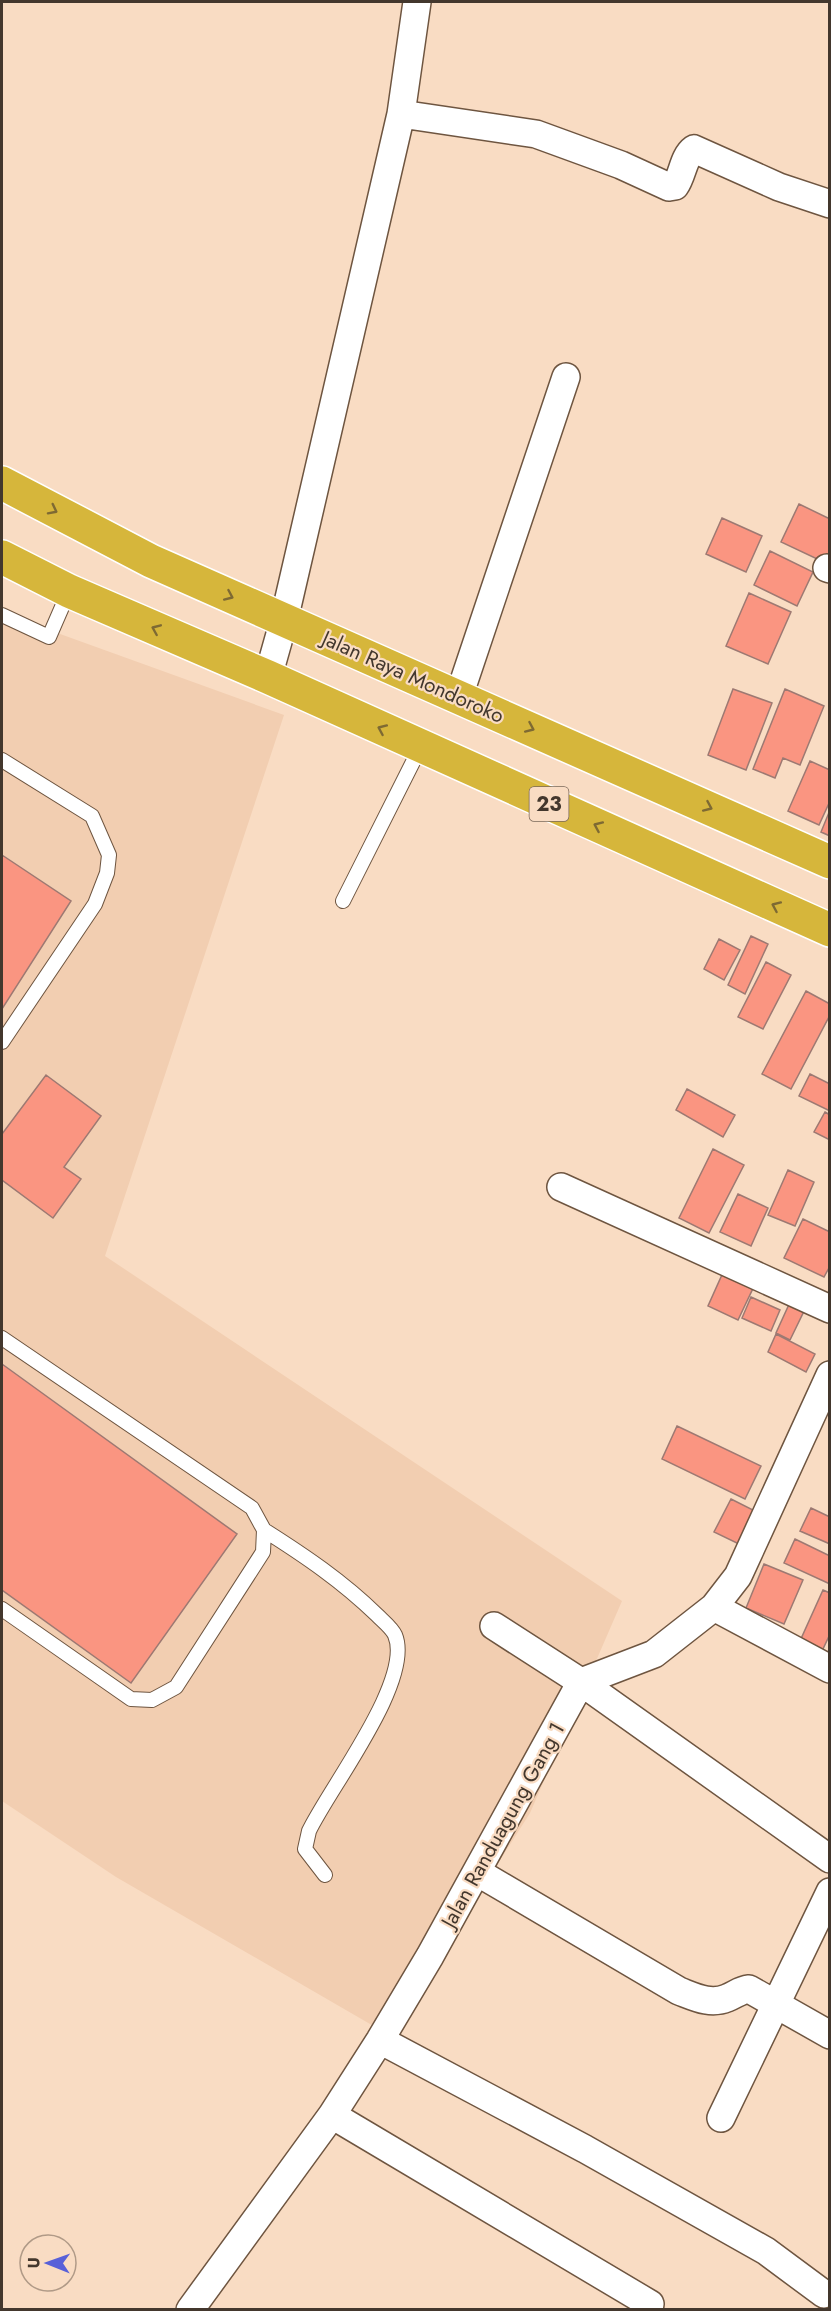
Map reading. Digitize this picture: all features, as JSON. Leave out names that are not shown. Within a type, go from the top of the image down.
[{"type":"highway","name":"Jalan Raya Mondoroko","points":[[2,483],[151,561],[830,862]]},
{"type":"highway","name":"23","points":[[2,557],[69,591],[268,677],[830,930]]},
{"type":"street","points":[[268,677],[284,620],[401,114],[417,2]]},
{"type":"street","points":[[401,114],[536,134],[621,165],[669,187],[675,186],[681,178],[686,159],[694,149],[779,188],[830,204]]},
{"type":"street","points":[[459,696],[566,377]]},
{"type":"street","points":[[561,1187],[830,1309]]},
{"type":"street","points":[[581,1682],[654,1654],[714,1607],[738,1576],[830,1375]]},
{"type":"street","points":[[714,1607],[830,1669]]},
{"type":"street","points":[[494,1626],[581,1682],[830,1859]]},
{"type":"street","name":"Jalan Randuagung Gang 1","points":[[190,2310],[332,2115],[380,2040],[477,1872],[581,1682]]},
{"type":"street","points":[[477,1872],[680,1991],[708,2001],[720,2001],[741,1990],[749,1989],[776,2007],[830,2035]]},
{"type":"street","points":[[721,2118],[830,1893]]},
{"type":"street","points":[[380,2040],[585,2149],[766,2251],[824,2294]]},
{"type":"street","points":[[332,2115],[650,2304]]},
{"type":"lane","points":[[2,615],[49,637],[69,591]]},
{"type":"lane","points":[[343,901],[421,746]]},
{"type":"lane","points":[[2,760],[92,816],[109,855],[107,873],[95,904],[2,1042]]},
{"type":"lane","points":[[2,1338],[252,1508],[264,1530],[352,1590],[395,1633],[400,1651],[388,1698],[320,1808],[309,1831],[305,1849],[324,1875]]},
{"type":"lane","points":[[2,1609],[131,1699],[152,1700],[176,1687],[263,1552],[264,1530]]},
{"type":"shaded area","points":[[2,613],[284,715],[105,1256],[622,1601],[530,1813],[389,2035],[116,1877],[2,1801]]},
{"type":"building","points":[[799,504],[830,519],[830,565],[781,542]]},
{"type":"building","points":[[722,518],[762,536],[746,572],[706,554]]},
{"type":"building","points":[[770,551],[813,572],[797,606],[754,585]]},
{"type":"building","points":[[749,593],[791,612],[768,664],[726,646]]},
{"type":"building","points":[[733,689],[772,703],[746,770],[708,755]]},
{"type":"building","points":[[785,689],[824,706],[800,765],[783,758],[775,778],[753,769]]},
{"type":"building","points":[[810,761],[830,770],[830,801],[819,825],[788,811]]},
{"type":"building","points":[[830,810],[830,836],[821,832]]},
{"type":"building","points":[[2,855],[71,901],[2,1009]]},
{"type":"building","points":[[751,936],[768,944],[745,994],[728,985]]},
{"type":"building","points":[[719,939],[740,950],[724,980],[704,969]]},
{"type":"building","points":[[766,962],[791,975],[763,1029],[738,1017]]},
{"type":"building","points":[[806,991],[830,1004],[830,1015],[791,1089],[762,1074]]},
{"type":"building","points":[[810,1074],[830,1084],[830,1111],[799,1096]]},
{"type":"building","points":[[46,1075],[101,1116],[64,1167],[81,1179],[53,1218],[2,1180],[2,1134]]},
{"type":"building","points":[[687,1089],[735,1115],[723,1137],[676,1110]]},
{"type":"building","points":[[825,1112],[830,1115],[830,1140],[814,1132]]},
{"type":"building","points":[[713,1149],[744,1165],[709,1233],[679,1218]]},
{"type":"building","points":[[788,1170],[814,1182],[795,1226],[768,1215]]},
{"type":"building","points":[[738,1194],[768,1208],[751,1246],[720,1232]]},
{"type":"building","points":[[803,1219],[830,1232],[830,1266],[824,1277],[784,1258]]},
{"type":"building","points":[[725,1268],[756,1282],[738,1320],[708,1306]]},
{"type":"building","points":[[751,1297],[780,1310],[771,1331],[742,1318]]},
{"type":"building","points":[[791,1300],[806,1307],[790,1340],[776,1333]]},
{"type":"building","points":[[776,1334],[815,1354],[806,1372],[768,1352]]},
{"type":"building","points":[[2,1364],[237,1534],[131,1683],[2,1590]]},
{"type":"building","points":[[677,1426],[761,1466],[745,1499],[662,1459]]},
{"type":"building","points":[[731,1499],[757,1512],[741,1545],[714,1532]]},
{"type":"building","points":[[811,1508],[830,1517],[830,1544],[800,1531]]},
{"type":"building","points":[[795,1539],[830,1556],[830,1584],[784,1563]]},
{"type":"building","points":[[764,1564],[803,1580],[784,1624],[746,1608]]},
{"type":"building","points":[[823,1590],[830,1593],[830,1634],[822,1651],[800,1641]]}]
